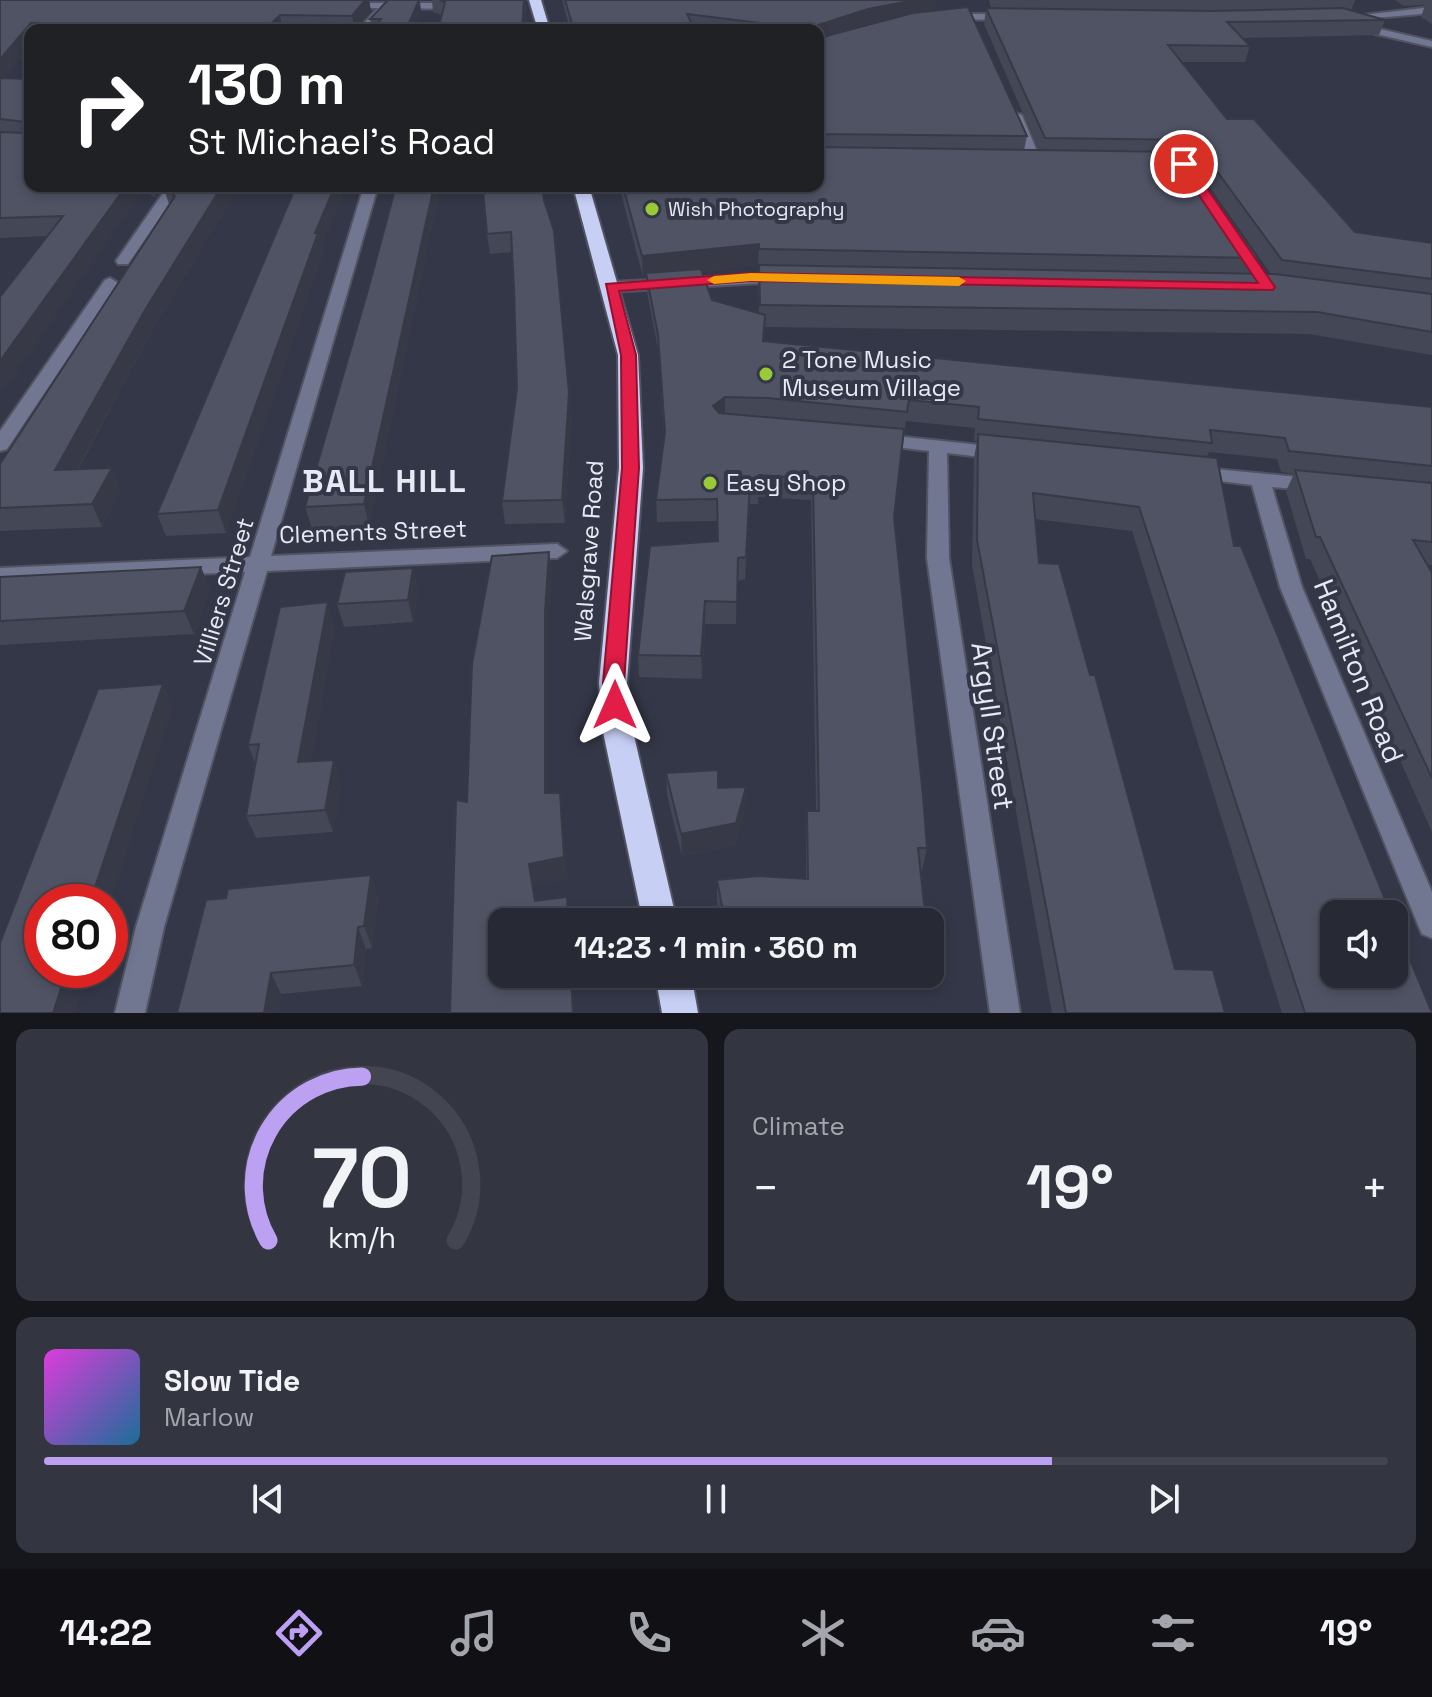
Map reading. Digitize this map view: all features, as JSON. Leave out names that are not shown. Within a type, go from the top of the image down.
[{"type":"highway","points":[[531,5],[541,24]]},
{"type":"highway","name":"Walsgrave Road","points":[[583,192],[628,355],[631,468],[613,683],[617,727],[657,908]]},
{"type":"highway","points":[[676,988],[680,1013]]},
{"type":"street","points":[[329,4],[470,6]]},
{"type":"street","points":[[368,24],[385,6]]},
{"type":"street","points":[[1345,8],[1355,17]]},
{"type":"street","points":[[1432,10],[1334,18],[1385,35],[1432,44]]},
{"type":"street","points":[[936,17],[1027,18]]},
{"type":"street","points":[[972,17],[978,30]]},
{"type":"street","points":[[1008,98],[1036,163]]},
{"type":"street","points":[[1021,163],[1051,163]]},
{"type":"street","points":[[123,261],[171,192]]},
{"type":"street","name":"Villiers Street","points":[[130,1013],[150,927],[369,192]]},
{"type":"street","points":[[611,287],[751,277],[798,278]]},
{"type":"street","points":[[0,445],[110,283]]},
{"type":"street","points":[[860,438],[1015,454]]},
{"type":"street","name":"Argyll Street","points":[[938,446],[938,558],[1005,1013]]},
{"type":"street","points":[[1168,470],[1338,487]]},
{"type":"street","name":"Hamilton Road","points":[[1260,479],[1291,587],[1432,925]]},
{"type":"street","name":"Clements Street","points":[[0,575],[557,551]]},
{"type":"building","points":[[0,0],[365,0],[352,16],[280,15],[270,24],[24,24],[24,31],[0,59]]},
{"type":"building","points":[[388,0],[419,0],[409,24],[377,24],[381,19],[370,19]]},
{"type":"building","points":[[440,0],[524,0],[522,24],[440,24],[445,2]]},
{"type":"building","points":[[565,0],[915,0],[868,9],[821,24],[768,24],[687,14],[692,24],[572,24]]},
{"type":"building","points":[[968,7],[1027,136],[824,134],[824,38],[913,13]]},
{"type":"building","points":[[986,8],[1212,11],[1343,8],[1385,20],[1227,22],[1250,46],[1168,45],[1227,119],[1254,119],[1355,232],[1432,243],[1432,279],[1282,260],[1194,140],[1045,138]]},
{"type":"building","points":[[0,78],[24,79],[24,122],[0,119]]},
{"type":"building","points":[[24,129],[24,192],[122,192],[0,361],[0,297],[63,216],[0,218],[0,132],[23,133]]},
{"type":"building","points":[[824,147],[1183,152],[1258,258],[759,249],[759,244],[642,256],[625,192],[824,192]]},
{"type":"building","points":[[169,192],[218,192],[145,310],[55,470],[112,468],[92,504],[0,508],[0,464],[175,196]]},
{"type":"building","points":[[293,192],[332,192],[315,233],[318,233],[218,510],[157,514]]},
{"type":"building","points":[[394,192],[433,192],[364,504],[305,507]]},
{"type":"building","points":[[483,192],[543,192],[554,231],[569,393],[562,500],[502,501],[517,388],[511,232],[487,234]]},
{"type":"building","points":[[759,265],[1275,274],[1432,294],[1432,332],[1317,312],[760,305]]},
{"type":"building","points":[[701,269],[712,300],[765,315],[763,341],[1432,407],[1432,466],[1289,451],[1285,438],[1210,430],[1212,443],[978,419],[979,407],[909,400],[907,412],[768,398],[725,397],[713,406],[719,413],[904,429],[894,517],[927,848],[918,848],[924,908],[722,908],[717,880],[758,876],[808,879],[807,811],[819,811],[813,479],[759,475],[758,482],[750,482],[746,557],[738,558],[737,602],[705,601],[701,656],[638,655],[650,546],[718,541],[717,499],[656,500],[665,432],[658,335],[646,273]]},
{"type":"building","points":[[978,434],[1217,458],[1234,546],[1241,546],[1385,900],[1320,900],[1320,988],[1408,988],[1408,955],[1432,1013],[1305,1013],[1139,507],[1033,493],[1039,563],[1059,564],[1090,675],[1095,675],[1175,969],[1213,970],[1225,1013],[1066,1013],[977,540]]},
{"type":"building","points":[[1295,470],[1432,483],[1432,542],[1413,540],[1432,573],[1432,778],[1320,537],[1316,537]]},
{"type":"building","points":[[549,552],[545,612],[545,793],[560,793],[564,857],[529,864],[535,901],[567,897],[567,908],[488,908],[488,988],[572,988],[573,1013],[450,1013],[456,800],[467,802],[472,664],[492,556]]},
{"type":"building","points":[[201,567],[184,611],[0,621],[0,577]]},
{"type":"building","points":[[413,568],[408,600],[337,604],[345,572]]},
{"type":"building","points":[[328,602],[298,762],[334,760],[325,810],[246,816],[259,744],[248,745],[280,607]]},
{"type":"building","points":[[163,684],[96,884],[24,884],[24,988],[61,988],[53,1013],[0,1013],[0,943],[98,689]]},
{"type":"building","points":[[718,770],[718,788],[746,787],[736,823],[681,834],[666,773]]},
{"type":"building","points":[[371,875],[364,926],[358,927],[354,965],[271,973],[264,1013],[177,1013],[206,900],[226,898],[228,889]]},
{"type":"slow traffic","points":[[714,280],[751,277],[959,281]]},
{"type":"place","name":"Wish Photography","points":[[652,209]]},
{"type":"place","name":"2 Tone Music Museum Village","points":[[766,374]]},
{"type":"place","name":"Easy Shop","points":[[710,483]]},
{"type":"district","name":"BALL HILL","points":[[385,481]]},
{"type":"route","points":[[615,705],[613,683],[631,468],[628,355],[611,287],[751,277],[1268,287],[1184,164]]}]
